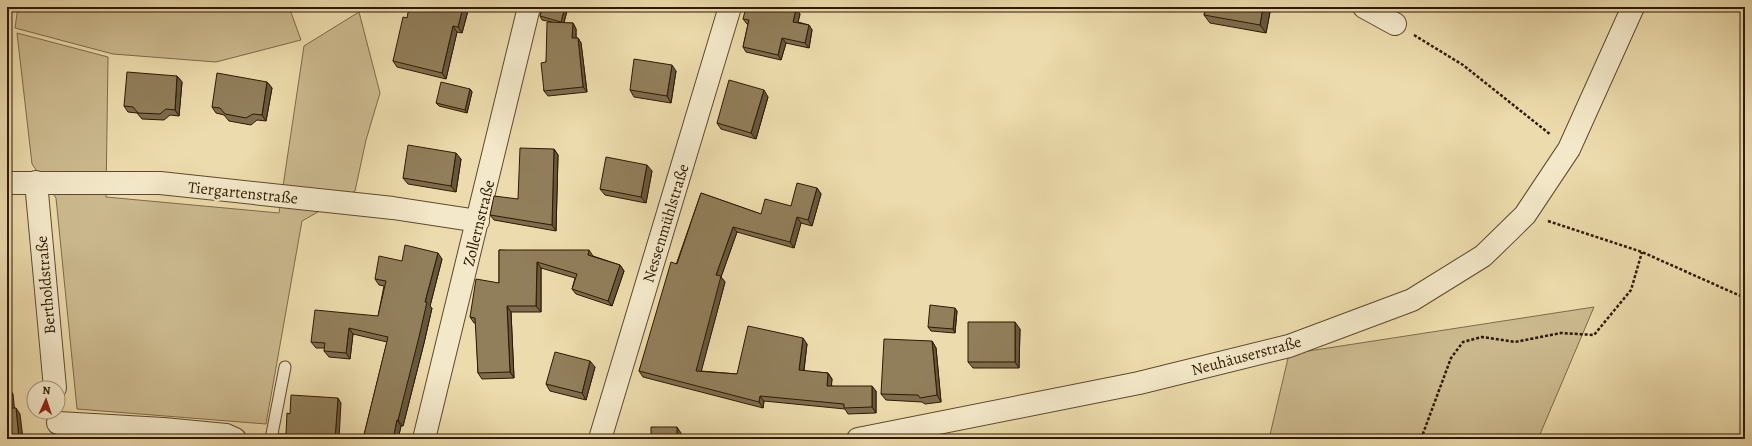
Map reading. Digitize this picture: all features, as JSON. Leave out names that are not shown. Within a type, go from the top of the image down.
[{"type":"street","name":"Zollernstraße","points":[[424,439],[529,7]]},
{"type":"street","name":"Nessenmühlstraße","points":[[600,439],[730,7]]},
{"type":"street","points":[[1364,7],[1395,24]]},
{"type":"street","name":"Neuhäuserstraße","points":[[858,439],[1139,383],[1289,346],[1412,300],[1483,256],[1526,215],[1568,149],[1633,7]]},
{"type":"street","name":"Tiergartenstraße","points":[[7,184],[36,182],[160,183],[393,208],[478,221]]},
{"type":"street","name":"Bertholdstraße","points":[[36,182],[54,380]]},
{"type":"street","points":[[58,424],[163,429],[226,435],[234,439]]},
{"type":"lane","points":[[272,439],[285,367]]},
{"type":"path","points":[[1395,24],[1464,65],[1568,149]]},
{"type":"path","points":[[1526,215],[1566,226],[1642,252],[1745,298]]},
{"type":"path","points":[[1421,439],[1451,358],[1463,342],[1482,337],[1515,342],[1561,333],[1594,335],[1631,290],[1642,252]]},
{"type":"shaded area","points":[[18,7],[289,7],[301,40],[216,62],[113,54],[15,28]]},
{"type":"shaded area","points":[[359,12],[380,93],[366,140],[355,191],[302,221],[266,424],[77,409],[56,198],[32,164],[17,33],[108,57],[106,197],[279,213],[304,46]]},
{"type":"shaded area","points":[[1594,307],[1538,439],[1269,439],[1289,354]]},
{"type":"building","points":[[409,7],[463,7],[458,27],[453,26],[442,73],[393,61],[403,17],[407,18]]},
{"type":"building","points":[[543,7],[565,7],[561,22],[540,16]]},
{"type":"building","points":[[746,7],[788,7],[796,9],[793,22],[809,25],[805,43],[782,38],[778,55],[743,47],[749,20],[743,19]]},
{"type":"building","points":[[1206,7],[1263,7],[1260,25],[1204,15]]},
{"type":"building","points":[[547,22],[573,23],[572,38],[578,38],[583,87],[544,91],[541,63],[546,62]]},
{"type":"building","points":[[634,59],[672,65],[667,96],[630,90]]},
{"type":"building","points":[[127,72],[177,76],[175,110],[166,109],[160,114],[138,113],[133,107],[124,106]]},
{"type":"building","points":[[217,73],[267,82],[262,115],[253,114],[246,118],[225,114],[220,108],[212,107]]},
{"type":"building","points":[[729,80],[764,90],[751,133],[717,123]]},
{"type":"building","points":[[441,82],[470,89],[465,110],[436,103]]},
{"type":"building","points":[[408,145],[456,153],[451,186],[403,178]]},
{"type":"building","points":[[520,148],[554,149],[552,225],[490,215],[494,196],[518,199]]},
{"type":"building","points":[[606,157],[647,165],[641,197],[600,189]]},
{"type":"building","points":[[797,183],[817,188],[808,220],[797,217],[790,242],[733,227],[716,275],[721,276],[696,371],[737,374],[748,326],[803,338],[799,370],[828,373],[827,386],[872,386],[872,407],[844,408],[844,404],[760,396],[759,402],[639,371],[671,262],[677,264],[701,193],[761,214],[765,199],[791,206]]},
{"type":"building","points":[[405,245],[438,253],[425,302],[427,302],[419,337],[393,439],[363,439],[388,337],[349,328],[346,353],[324,351],[325,343],[311,342],[315,310],[378,316],[386,281],[375,279],[379,256],[402,261]]},
{"type":"building","points":[[499,250],[589,250],[588,255],[620,265],[608,301],[572,289],[577,274],[537,262],[536,306],[507,306],[510,372],[478,373],[475,318],[470,317],[476,279],[499,283]]},
{"type":"building","points":[[930,305],[955,308],[953,329],[928,327]]},
{"type":"building","points":[[968,322],[1015,322],[1015,362],[968,362]]},
{"type":"building","points":[[884,339],[932,341],[937,395],[920,398],[918,395],[881,394]]},
{"type":"building","points":[[555,352],[590,361],[582,393],[546,384]]},
{"type":"building","points":[[7,388],[9,388],[11,408],[16,408],[19,439],[7,439]]},
{"type":"building","points":[[291,395],[338,398],[335,439],[279,439],[279,434],[286,434],[287,413],[290,414]]},
{"type":"building","points":[[651,427],[677,427],[677,439],[651,439]]}]
